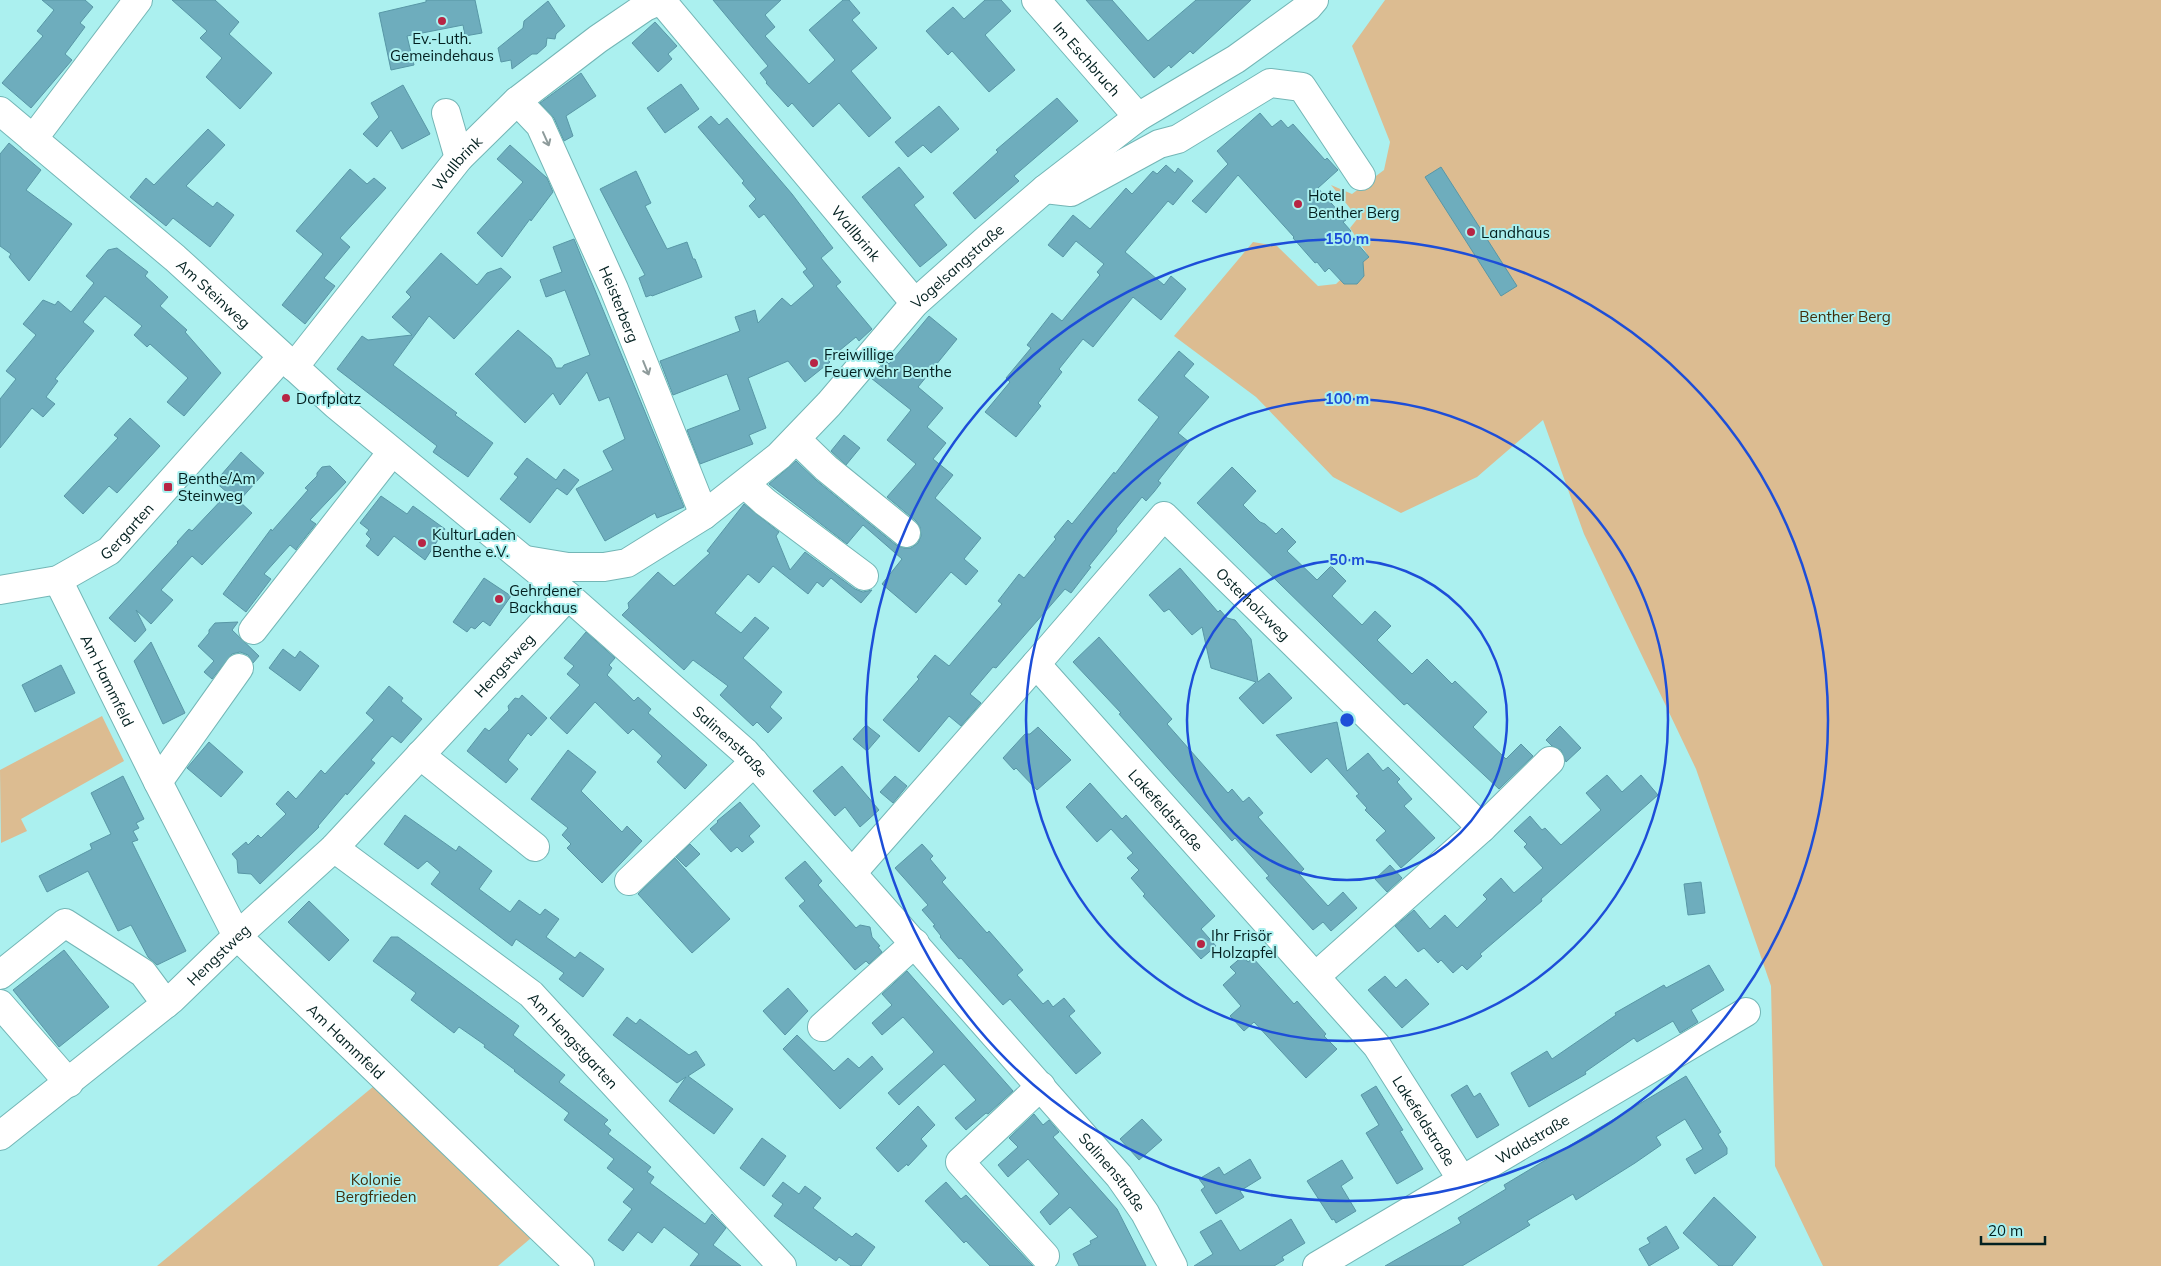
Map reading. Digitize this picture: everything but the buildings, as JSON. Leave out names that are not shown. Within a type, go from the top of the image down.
[{"type":"street","points":[[34,139],[138,0]]},
{"type":"street","name":"Wallbrink","points":[[288,362],[459,158],[517,101],[598,39],[645,7],[661,0],[915,303]]},
{"type":"street","name":"Im Eschbruch","points":[[1036,0],[1138,117]]},
{"type":"street","name":"Vogelsangstraße","points":[[571,599],[704,515],[780,456],[829,404],[915,303],[986,239],[1046,189],[1138,117],[1236,59],[1308,7],[1314,0]]},
{"type":"street","points":[[1046,189],[1071,192],[1159,144],[1178,139],[1270,83],[1302,87],[1361,176]]},
{"type":"street","name":"Heisterberg","points":[[517,101],[540,125],[614,289],[704,515]]},
{"type":"street","name":"Am Steinweg","points":[[0,111],[175,258],[288,362],[392,452],[526,560]]},
{"type":"street","points":[[446,112],[459,158]]},
{"type":"street","name":"Gergarten","points":[[0,590],[58,580],[108,551],[288,362]]},
{"type":"street","points":[[796,439],[826,468],[906,532]]},
{"type":"street","points":[[253,630],[392,452]]},
{"type":"street","points":[[745,484],[765,502],[864,576]]},
{"type":"street","name":"Osterholzweg","points":[[1036,664],[1164,516],[1482,828]]},
{"type":"street","name":"Vogelsangstraße","points":[[526,560],[568,567],[604,567],[627,563]]},
{"type":"street","name":"Salinenstraße","points":[[526,560],[738,745],[754,762],[1119,1176],[1145,1213],[1173,1266]]},
{"type":"street","name":"Am Hammfeld","points":[[58,580],[237,936],[580,1266]]},
{"type":"street","name":"Hengstweg","points":[[0,1136],[166,1004],[237,936],[334,848],[420,755],[571,599]]},
{"type":"street","points":[[852,874],[1036,664]]},
{"type":"street","name":"Lakefeldstraße","points":[[1036,664],[1377,1046],[1462,1180]]},
{"type":"street","points":[[158,782],[240,668]]},
{"type":"street","points":[[420,755],[535,847]]},
{"type":"street","points":[[1316,976],[1482,828],[1550,761]]},
{"type":"street","points":[[629,881],[754,762]]},
{"type":"street","name":"Am Hengstgarten","points":[[334,848],[531,994],[782,1266]]},
{"type":"street","points":[[0,975],[65,923],[143,973],[166,1004]]},
{"type":"street","points":[[822,1027],[915,943]]},
{"type":"street","points":[[0,1004],[69,1083]]},
{"type":"street","name":"Waldstraße","points":[[1317,1266],[1746,1012]]},
{"type":"street","points":[[1041,1086],[960,1162],[1045,1256]]},
{"type":"green space","name":"Benther Berg","points":[[1385,0],[2161,0],[2161,1266],[1823,1266],[1775,1166],[1771,986],[1696,769],[1584,534],[1543,420],[1477,477],[1401,513],[1333,477],[1256,397],[1174,336],[1253,242],[1277,246],[1318,286],[1336,284],[1367,254],[1350,228],[1358,218],[1331,185],[1352,194],[1384,170],[1390,142],[1352,46]]},
{"type":"green space","points":[[102,716],[124,761],[21,819],[27,831],[1,843],[0,770]]},
{"type":"green space","name":"Kolonie Bergfrieden","points":[[380,1081],[537,1233],[498,1266],[157,1266]]},
{"type":"place","name":"Ev.-Luth. Gemeindehaus","points":[[442,21]]},
{"type":"place","name":"Hotel Benther Berg","points":[[1298,204]]},
{"type":"place","name":"Landhaus","points":[[1471,232]]},
{"type":"place","name":"Freiwillige Feuerwehr Benthe","points":[[814,363]]},
{"type":"place","name":"Dorfplatz","points":[[286,398]]},
{"type":"place","name":"Benthe/Am Steinweg","points":[[168,487]]},
{"type":"place","name":"KulturLaden Benthe e.V.","points":[[422,543]]},
{"type":"place","name":"Gehrdener Backhaus","points":[[499,599]]},
{"type":"place","name":"Ihr Frisör Holzapfel","points":[[1201,944]]}]
